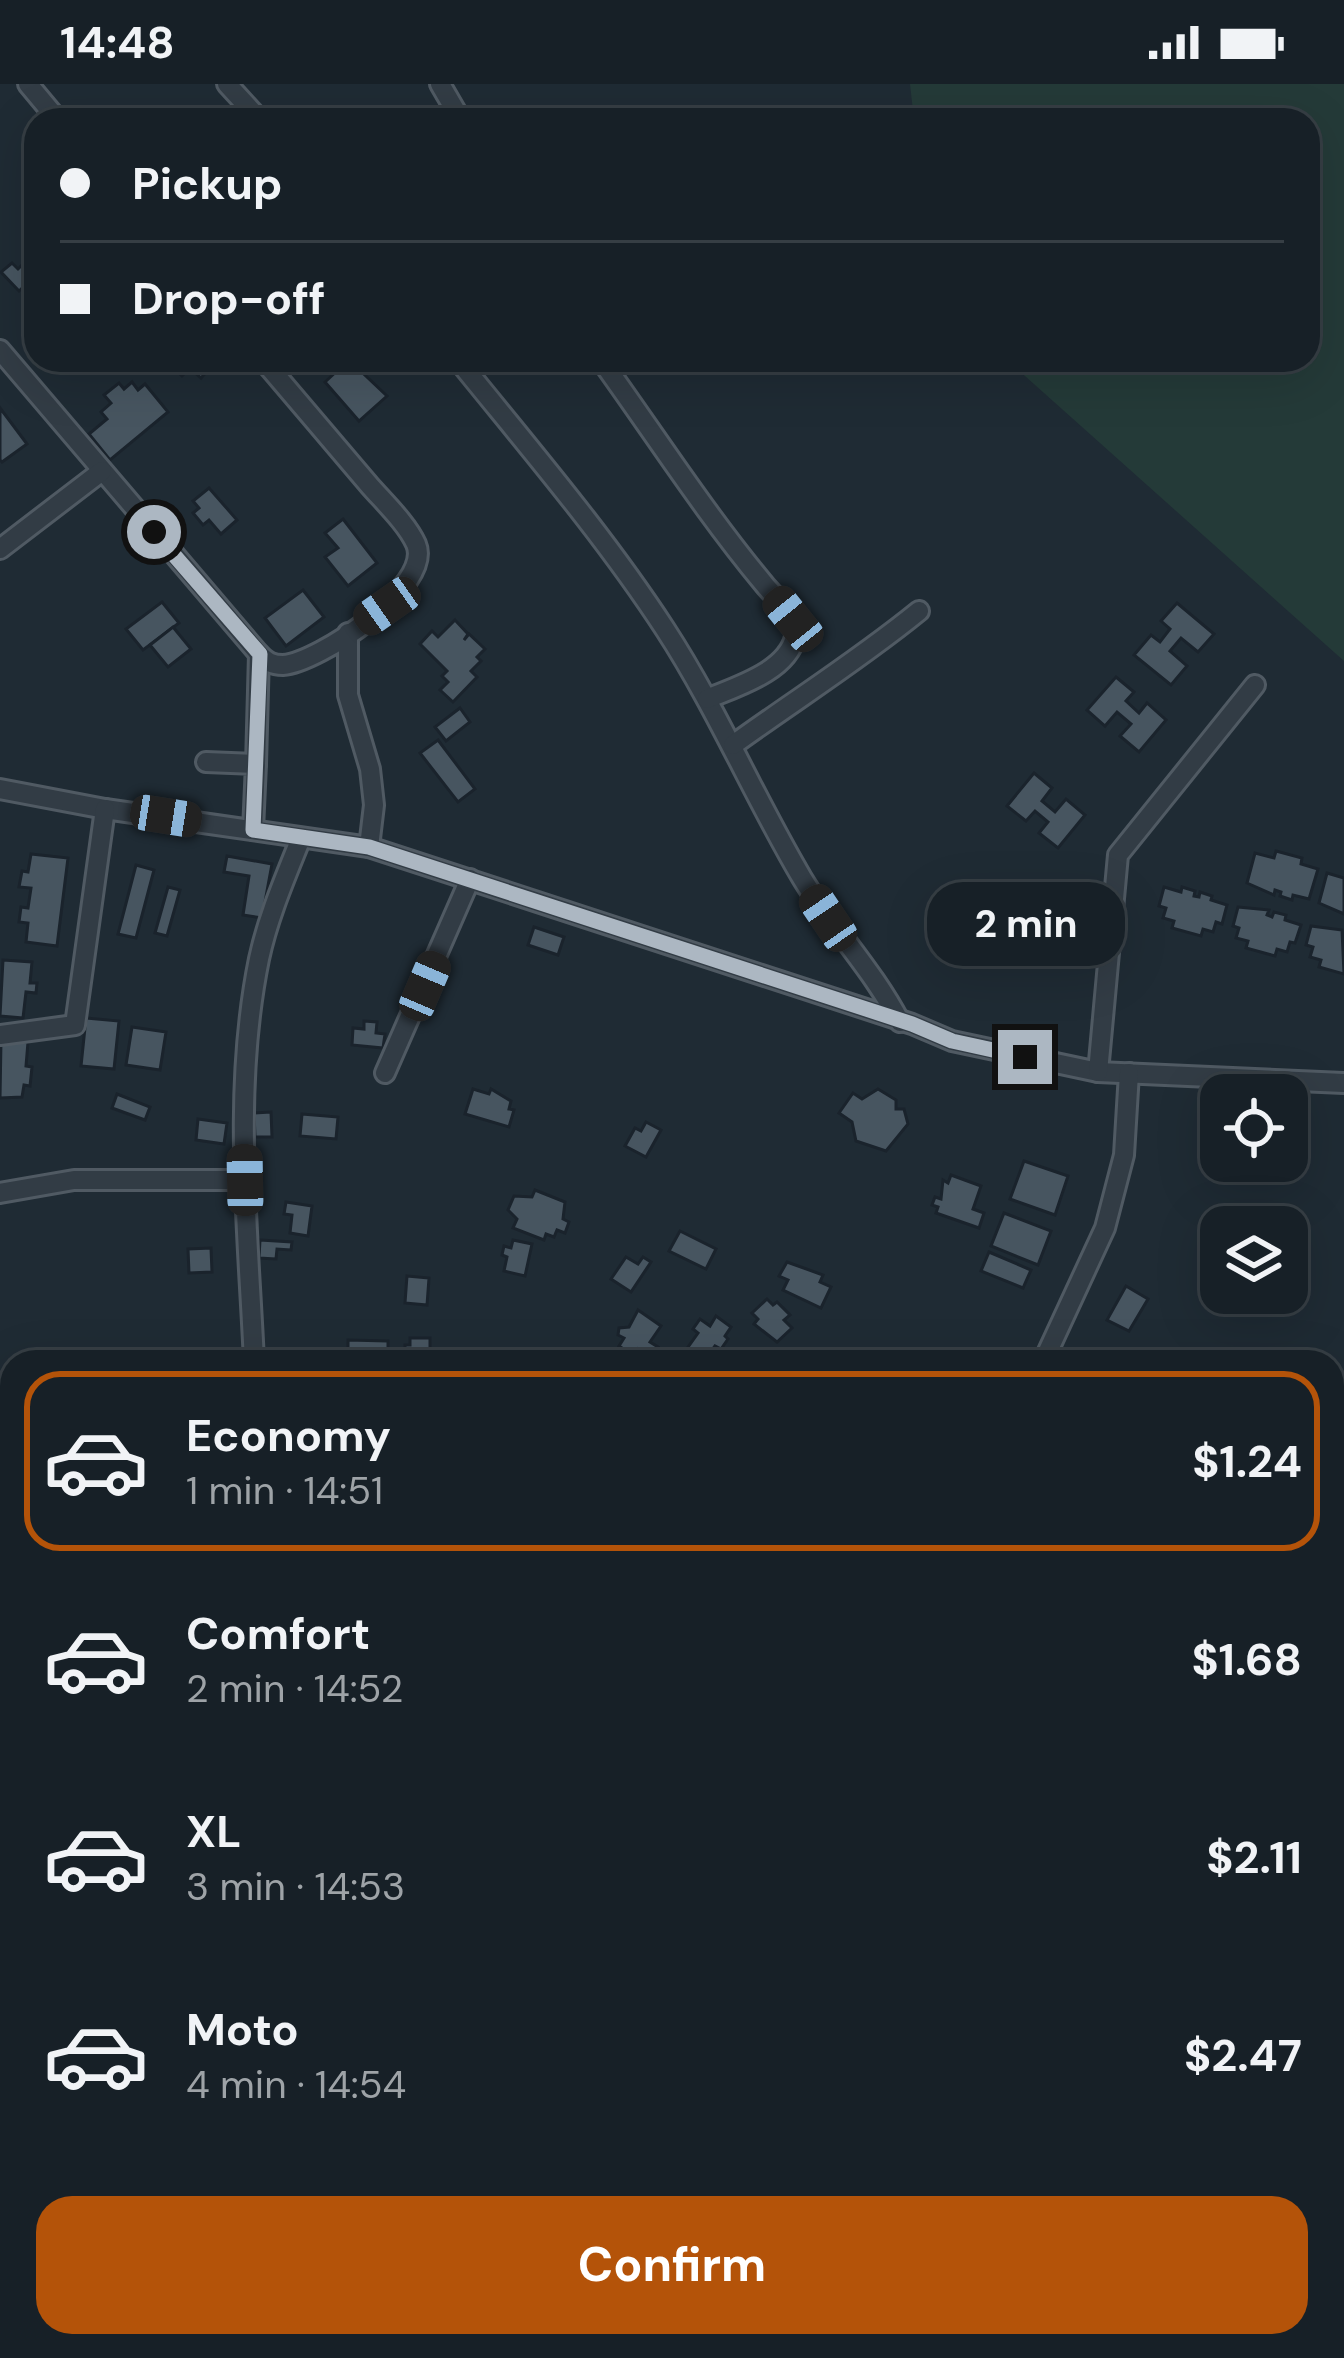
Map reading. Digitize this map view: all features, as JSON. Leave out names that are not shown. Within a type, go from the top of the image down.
[{"type":"street","points":[[28,84],[48,108]]},
{"type":"street","points":[[227,84],[249,108]]},
{"type":"street","points":[[0,350],[268,663],[298,662],[387,606],[418,562],[416,545],[273,372]]},
{"type":"street","points":[[468,372],[609,549],[707,699],[806,884],[900,1022]]},
{"type":"street","points":[[610,372],[737,551],[793,619],[795,637],[782,660],[753,680],[707,699]]},
{"type":"street","points":[[0,549],[102,471]]},
{"type":"street","points":[[733,745],[812,687],[860,660],[919,611]]},
{"type":"street","points":[[348,633],[349,695],[370,769],[374,805],[369,847]]},
{"type":"street","points":[[253,830],[260,654]]},
{"type":"street","points":[[1098,1072],[1118,855],[1255,685]]},
{"type":"street","points":[[206,762],[256,764]]},
{"type":"street","points":[[0,789],[369,847],[952,1041],[1098,1072],[1344,1082]]},
{"type":"street","points":[[0,1035],[75,1025],[105,809]]},
{"type":"street","points":[[253,1350],[244,1107],[251,1003],[268,925],[301,838]]},
{"type":"street","points":[[385,1072],[470,879]]},
{"type":"street","points":[[1049,1350],[1105,1228],[1124,1155],[1129,1073]]},
{"type":"street","points":[[0,1193],[74,1180],[245,1180]]},
{"type":"green space","points":[[910,84],[1344,84],[1344,661],[1020,372],[1320,372],[1320,108],[913,108]]},
{"type":"building","points":[[12,263],[18,269],[24,263],[24,286],[19,291],[1,272]]},
{"type":"building","points":[[336,372],[362,372],[387,396],[359,421],[325,382]]},
{"type":"building","points":[[132,382],[138,390],[145,384],[168,412],[110,460],[89,434],[107,419],[101,412],[111,403],[104,395],[119,383],[124,389]]},
{"type":"building","points":[[0,408],[27,444],[2,462],[0,460]]},
{"type":"building","points":[[209,488],[237,520],[221,534],[209,520],[203,525],[193,513],[199,508],[193,501]]},
{"type":"building","points":[[343,519],[377,563],[348,586],[325,557],[338,548],[325,533]]},
{"type":"building","points":[[303,590],[324,617],[286,646],[265,618]]},
{"type":"building","points":[[162,602],[179,623],[143,650],[126,629]]},
{"type":"building","points":[[1177,603],[1214,634],[1198,652],[1181,638],[1170,651],[1187,666],[1171,685],[1134,655],[1151,635],[1160,642],[1170,629],[1161,621]]},
{"type":"building","points":[[455,620],[468,634],[464,640],[469,634],[485,649],[471,671],[477,677],[453,702],[440,690],[448,682],[442,676],[447,671],[420,644],[432,631],[438,637]]},
{"type":"building","points":[[173,627],[191,649],[168,667],[150,645]]},
{"type":"building","points":[[1116,677],[1134,692],[1126,701],[1139,713],[1147,703],[1166,720],[1139,752],[1120,736],[1131,724],[1117,712],[1105,726],[1087,710]]},
{"type":"building","points":[[460,708],[470,722],[446,741],[435,727]]},
{"type":"building","points":[[438,740],[475,789],[458,802],[420,753]]},
{"type":"building","points":[[1034,773],[1052,788],[1042,801],[1055,812],[1066,799],[1085,815],[1058,848],[1039,833],[1048,822],[1035,811],[1026,821],[1007,806]]},
{"type":"building","points":[[1276,851],[1302,858],[1301,864],[1318,869],[1309,899],[1293,895],[1292,900],[1247,883],[1255,853],[1274,858]]},
{"type":"building","points":[[31,854],[68,858],[57,946],[26,942],[28,923],[19,922],[21,907],[28,908],[31,888],[19,887]]},
{"type":"building","points":[[227,856],[272,864],[262,918],[243,915],[249,876],[224,872]]},
{"type":"building","points":[[136,865],[154,870],[136,938],[118,934]]},
{"type":"building","points":[[1327,873],[1344,878],[1344,914],[1319,903]]},
{"type":"building","points":[[168,887],[180,890],[167,936],[155,933]]},
{"type":"building","points":[[1164,887],[1181,892],[1182,887],[1199,897],[1200,892],[1227,905],[1222,924],[1216,922],[1213,932],[1203,929],[1201,936],[1172,928],[1174,921],[1163,918],[1166,908],[1159,906]]},
{"type":"building","points":[[1238,907],[1269,910],[1267,915],[1272,917],[1274,912],[1286,915],[1285,920],[1301,925],[1295,943],[1290,942],[1287,952],[1277,949],[1275,956],[1246,948],[1248,941],[1236,938],[1239,928],[1233,926]]},
{"type":"building","points":[[1311,926],[1342,930],[1344,974],[1319,967],[1321,960],[1310,957],[1313,947],[1306,945]]},
{"type":"building","points":[[534,927],[564,937],[558,955],[528,945]]},
{"type":"building","points":[[3,960],[32,962],[30,983],[37,983],[36,993],[26,992],[23,1018],[0,1016]]},
{"type":"building","points":[[86,1018],[119,1021],[114,1069],[81,1066]]},
{"type":"building","points":[[364,1021],[377,1022],[376,1033],[385,1034],[383,1048],[352,1045],[353,1028],[364,1029]]},
{"type":"building","points":[[132,1027],[166,1032],[160,1070],[126,1065]]},
{"type":"building","points":[[1,1040],[28,1042],[30,1086],[24,1085],[22,1097],[0,1098]]},
{"type":"building","points":[[473,1089],[489,1094],[491,1089],[511,1101],[509,1109],[514,1110],[509,1127],[465,1114]]},
{"type":"building","points":[[878,1089],[896,1100],[896,1109],[904,1109],[908,1124],[886,1151],[856,1141],[852,1122],[839,1113],[853,1093],[862,1099]]},
{"type":"building","points":[[117,1094],[150,1107],[145,1120],[112,1108]]},
{"type":"building","points":[[271,1112],[272,1137],[255,1137],[254,1113]]},
{"type":"building","points":[[302,1114],[338,1117],[336,1139],[300,1136]]},
{"type":"building","points":[[198,1119],[227,1123],[224,1144],[196,1140]]},
{"type":"building","points":[[646,1122],[661,1130],[646,1157],[625,1146],[635,1128],[641,1131]]},
{"type":"building","points":[[1024,1161],[1068,1176],[1055,1215],[1010,1199]]},
{"type":"building","points":[[951,1175],[981,1186],[973,1209],[984,1213],[979,1228],[936,1213],[935,1197],[941,1199],[943,1180],[948,1183]]},
{"type":"building","points":[[535,1190],[565,1202],[563,1219],[569,1222],[565,1233],[557,1230],[554,1237],[546,1234],[544,1240],[513,1228],[517,1219],[508,1210],[514,1196],[532,1197]]},
{"type":"building","points":[[286,1202],[312,1206],[308,1236],[290,1233],[292,1215],[284,1214]]},
{"type":"building","points":[[1004,1213],[1051,1231],[1038,1265],[991,1246]]},
{"type":"building","points":[[680,1231],[716,1249],[706,1269],[669,1251]]},
{"type":"building","points":[[260,1240],[292,1242],[291,1250],[277,1249],[276,1259],[259,1258]]},
{"type":"building","points":[[513,1240],[532,1244],[525,1276],[504,1271],[504,1246],[511,1248]]},
{"type":"building","points":[[211,1248],[212,1272],[189,1273],[188,1249]]},
{"type":"building","points":[[989,1252],[1031,1270],[1023,1288],[981,1271]]},
{"type":"building","points":[[626,1257],[638,1264],[643,1257],[651,1262],[631,1292],[611,1279]]},
{"type":"building","points":[[787,1262],[823,1275],[820,1282],[831,1287],[821,1308],[783,1290],[788,1280],[779,1276]]},
{"type":"building","points":[[407,1276],[429,1278],[427,1305],[405,1303]]},
{"type":"building","points":[[1126,1286],[1148,1299],[1129,1331],[1107,1320]]},
{"type":"building","points":[[767,1299],[790,1315],[784,1320],[792,1328],[777,1342],[754,1324],[758,1319],[752,1313]]},
{"type":"building","points":[[638,1310],[661,1326],[650,1342],[656,1350],[619,1346],[624,1338],[618,1335],[619,1328],[629,1327]]},
{"type":"building","points":[[716,1316],[731,1327],[721,1349],[686,1350],[698,1333],[693,1329],[700,1319],[710,1326]]},
{"type":"building","points":[[410,1338],[430,1338],[430,1350],[405,1350]]},
{"type":"building","points":[[348,1340],[388,1341],[388,1350],[348,1350]]},
{"type":"route","points":[[154,532],[260,654],[253,830],[369,847],[952,1041],[1025,1057]]}]
